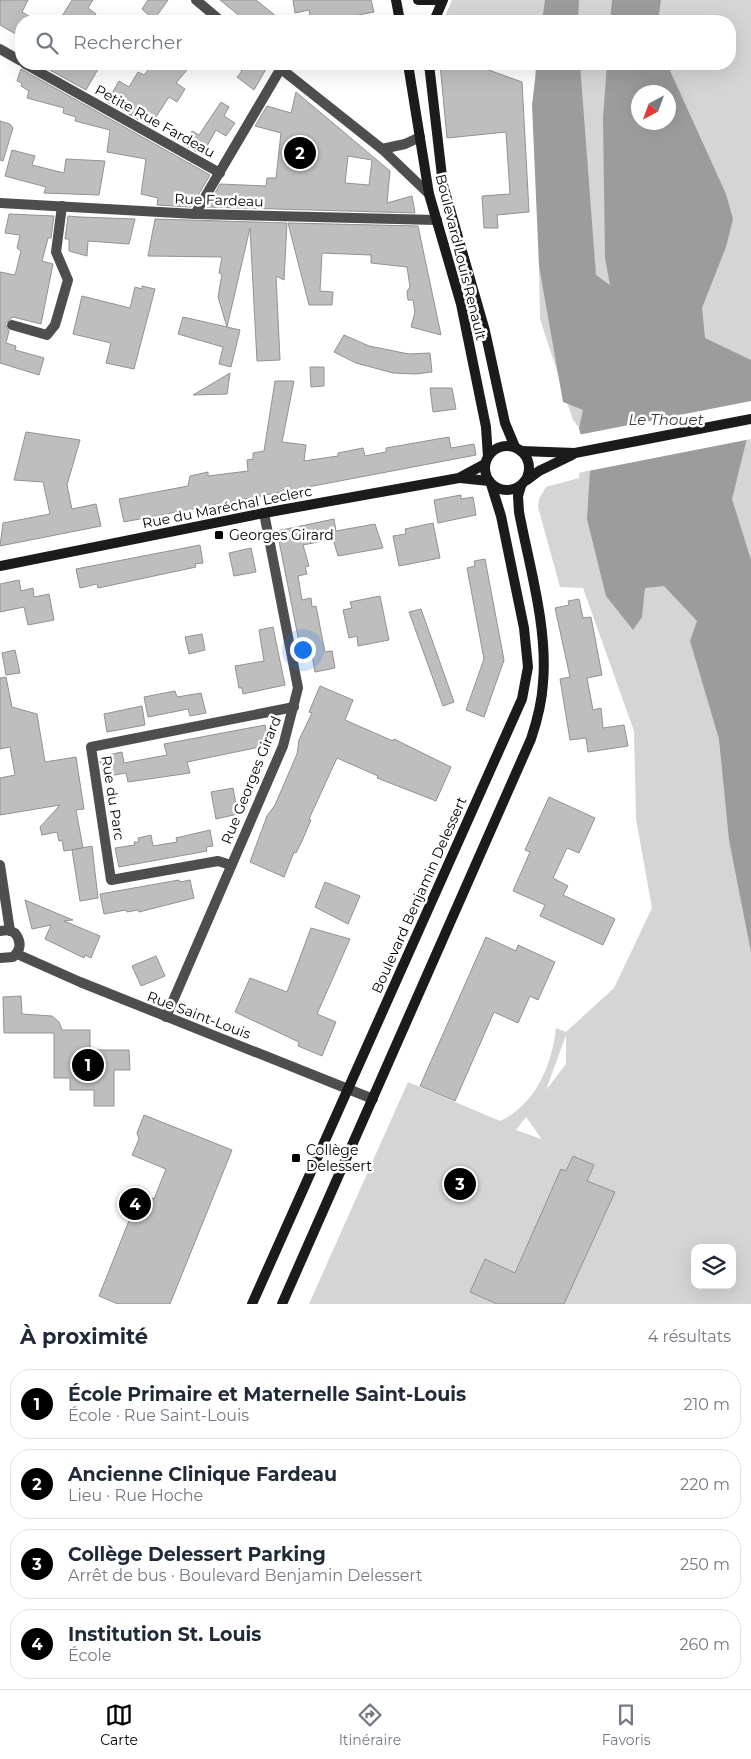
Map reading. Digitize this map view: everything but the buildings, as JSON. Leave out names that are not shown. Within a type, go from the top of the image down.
[{"type":"main road","points":[[396,0],[399,15]]},
{"type":"main road","points":[[418,0],[441,0],[436,15]]},
{"type":"main road","name":"Boulevard Louis Renault","points":[[409,70],[429,194],[461,304],[486,427],[487,460]]},
{"type":"main road","name":"Boulevard Louis Renault","points":[[430,70],[443,185],[485,331],[504,423],[518,449]]},
{"type":"main road","points":[[575,453],[539,471],[524,483],[506,491],[490,482],[486,476],[487,460],[500,447],[575,453],[751,419]]},
{"type":"main road","points":[[282,1304],[522,764],[538,715],[543,682],[544,654],[541,626],[519,512],[518,496],[530,464],[518,449]]},
{"type":"main road","name":"Rue du Maréchal Leclerc","points":[[460,478],[487,460]]},
{"type":"main road","name":"Rue du Maréchal Leclerc","points":[[0,566],[264,513],[460,478],[490,482]]},
{"type":"main road","name":"Boulevard Benjamin Delessert","points":[[252,1304],[522,699],[528,667],[524,628],[501,516],[490,482]]},
{"type":"street","points":[[196,0],[215,15]]},
{"type":"street","points":[[0,49],[15,58]]},
{"type":"street","name":"Petite Rue Fardeau","points":[[37,70],[220,173]]},
{"type":"street","points":[[195,214],[220,173],[276,70]]},
{"type":"street","points":[[283,70],[382,149],[429,194]]},
{"type":"street","points":[[382,149],[405,144],[420,137]]},
{"type":"street","name":"Rue Fardeau","points":[[0,203],[195,214],[437,220]]},
{"type":"street","points":[[12,325],[47,335],[55,325],[68,280],[56,252],[62,206]]},
{"type":"street","name":"Rue Georges Girard","points":[[166,1017],[282,746],[298,688],[264,513]]},
{"type":"street","name":"Rue du Parc","points":[[231,865],[218,860],[111,880],[91,747],[294,707]]},
{"type":"street","points":[[0,865],[5,931],[17,935],[20,942],[17,954],[8,959],[0,958]]},
{"type":"street","name":"Rue Saint-Louis","points":[[17,954],[166,1017],[373,1098]]},
{"type":"shaded area","points":[[452,0],[751,0],[751,1304],[309,1304],[408,1082],[500,1121],[513,1114],[532,1094],[540,1082],[551,1056],[556,1028],[566,1032],[614,988],[652,908],[636,819],[634,731],[583,588],[560,587],[538,507],[539,499],[546,487],[579,478],[579,473],[590,470],[579,428],[573,420],[540,319],[535,70],[736,70],[736,15],[446,15]],"holes":[[[566,1035],[566,1064],[546,1090]],[[526,1117],[541,1139],[516,1130]]]},
{"type":"water","points":[[545,0],[579,0],[578,15],[543,15]]},
{"type":"water","points":[[612,0],[661,0],[659,15],[611,15]]},
{"type":"water","name":"Le Thouet","points":[[536,70],[580,70],[596,275],[610,285],[605,258],[603,118],[607,70],[670,70],[726,194],[733,219],[726,247],[702,308],[705,338],[751,360],[751,422],[732,499],[751,560],[751,952],[729,840],[719,739],[690,641],[697,621],[664,586],[645,588],[642,617],[633,630],[606,596],[587,519],[590,470],[579,428],[583,410],[563,402],[539,266],[532,105]]},
{"type":"pier","points":[[751,401],[751,439],[588,471],[578,435]]},
{"type":"place","name":"Ancienne Clinique Fardeau","points":[[300,153]]},
{"type":"place","name":"Georges Girard","points":[[219,535]]},
{"type":"place","name":"École Primaire et Maternelle Saint-Louis","points":[[88,1065]]},
{"type":"place","name":"Collège Delessert","points":[[296,1158]]},
{"type":"place","name":"Collège Delessert Parking","points":[[460,1184]]},
{"type":"place","name":"Institution St. Louis","points":[[135,1204]]}]
